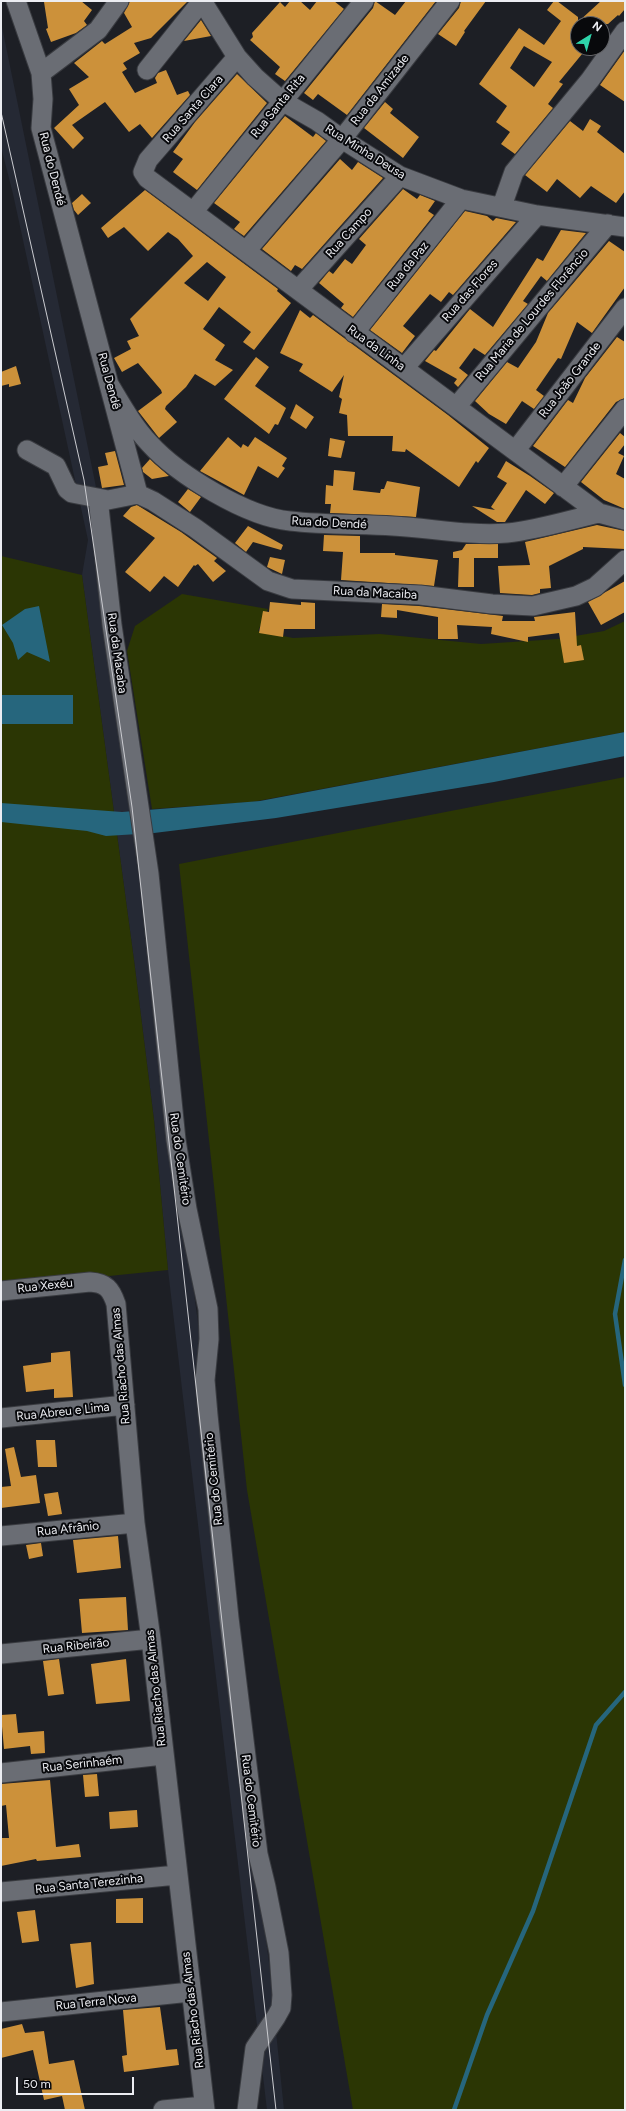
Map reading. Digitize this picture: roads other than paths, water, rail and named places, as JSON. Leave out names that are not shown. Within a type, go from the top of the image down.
[{"type":"street","points":[[41,73],[98,30],[119,1]]},
{"type":"street","points":[[147,70],[202,1]]},
{"type":"street","name":"Rua Minha Deusa","points":[[202,1],[237,57],[254,77],[282,101],[317,121],[342,140],[400,176],[461,199],[502,206],[537,215],[617,225]]},
{"type":"street","name":"Rua Santa Rita","points":[[193,212],[364,1]]},
{"type":"street","name":"Rua da Amizade","points":[[246,251],[342,140],[450,1]]},
{"type":"street","name":"Rua do Dendé","points":[[20,3],[41,73],[43,99],[41,128],[77,267]]},
{"type":"street","points":[[502,206],[514,172],[590,80],[625,31]]},
{"type":"street","name":"Rua Santa Clara","points":[[148,160],[237,57]]},
{"type":"street","name":"Rua da Linha","points":[[148,160],[143,172],[147,178],[562,487],[599,513],[624,519]]},
{"type":"street","name":"Rua Campo","points":[[298,290],[400,176]]},
{"type":"street","name":"Rua da Paz","points":[[354,332],[461,199]]},
{"type":"street","name":"Rua das Flores","points":[[404,368],[537,215]]},
{"type":"street","name":"Rua Maria de Lourdes Florêncio","points":[[456,407],[617,225]]},
{"type":"street","name":"Rua Dendê","points":[[77,267],[138,494]]},
{"type":"street","name":"Rua João Grande","points":[[515,451],[625,308]]},
{"type":"street","name":"Rua do Dendé","points":[[110,386],[132,423],[149,444],[175,466],[228,500],[251,510],[288,521],[393,526],[489,534],[534,528],[599,513]]},
{"type":"street","points":[[562,487],[625,409]]},
{"type":"street","points":[[27,450],[56,466],[69,491],[98,498],[118,499],[138,494]]},
{"type":"street","name":"Rua da Macaiba","points":[[138,494],[153,501],[195,528],[268,581],[292,589],[420,595],[492,604],[533,606],[576,596],[595,587],[625,560]]},
{"type":"street","name":"Rua da Macaba","points":[[98,498],[112,625],[145,841]]},
{"type":"street","name":"Rua do Cemitério","points":[[145,841],[176,1140],[187,1209],[208,1309],[209,1339],[205,1380],[229,1618],[258,1854],[266,1886],[282,1980],[281,2008],[255,2048],[247,2110]]},
{"type":"street","name":"Rua Xexéu","points":[[1,1291],[90,1282]]},
{"type":"street","name":"Rua Riacho das Almas","points":[[90,1282],[102,1283],[109,1287],[116,1304],[135,1523],[151,1639],[204,2108]]},
{"type":"street","name":"Rua Abreu e Lima","points":[[1,1418],[125,1405]]},
{"type":"street","name":"Rua Afrânio","points":[[1,1536],[135,1523]]},
{"type":"street","name":"Rua Ribeirão","points":[[1,1654],[151,1639]]},
{"type":"street","name":"Rua Serinhaém","points":[[1,1773],[163,1754]]},
{"type":"street","name":"Rua Santa Terezinha","points":[[1,1892],[177,1875]]},
{"type":"street","name":"Rua Terra Nova","points":[[1,2012],[190,1992]]},
{"type":"street","points":[[163,2110],[204,2108]]},
{"type":"water","points":[[39,606],[50,662],[27,652],[18,660],[13,643],[2,625],[25,609]]},
{"type":"water","points":[[1,695],[73,695],[73,724],[1,724]]},
{"type":"water","points":[[625,732],[625,756],[494,782],[276,818],[154,833],[106,836],[87,831],[1,822],[1,803],[122,812],[260,801]]},
{"type":"waterway","points":[[625,1260],[615,1314],[625,1385]]},
{"type":"waterway","points":[[454,2110],[487,2015],[533,1911],[596,1725],[625,1692]]},
{"type":"tram line","points":[[1,112],[84,480],[132,807],[276,2110]]}]
